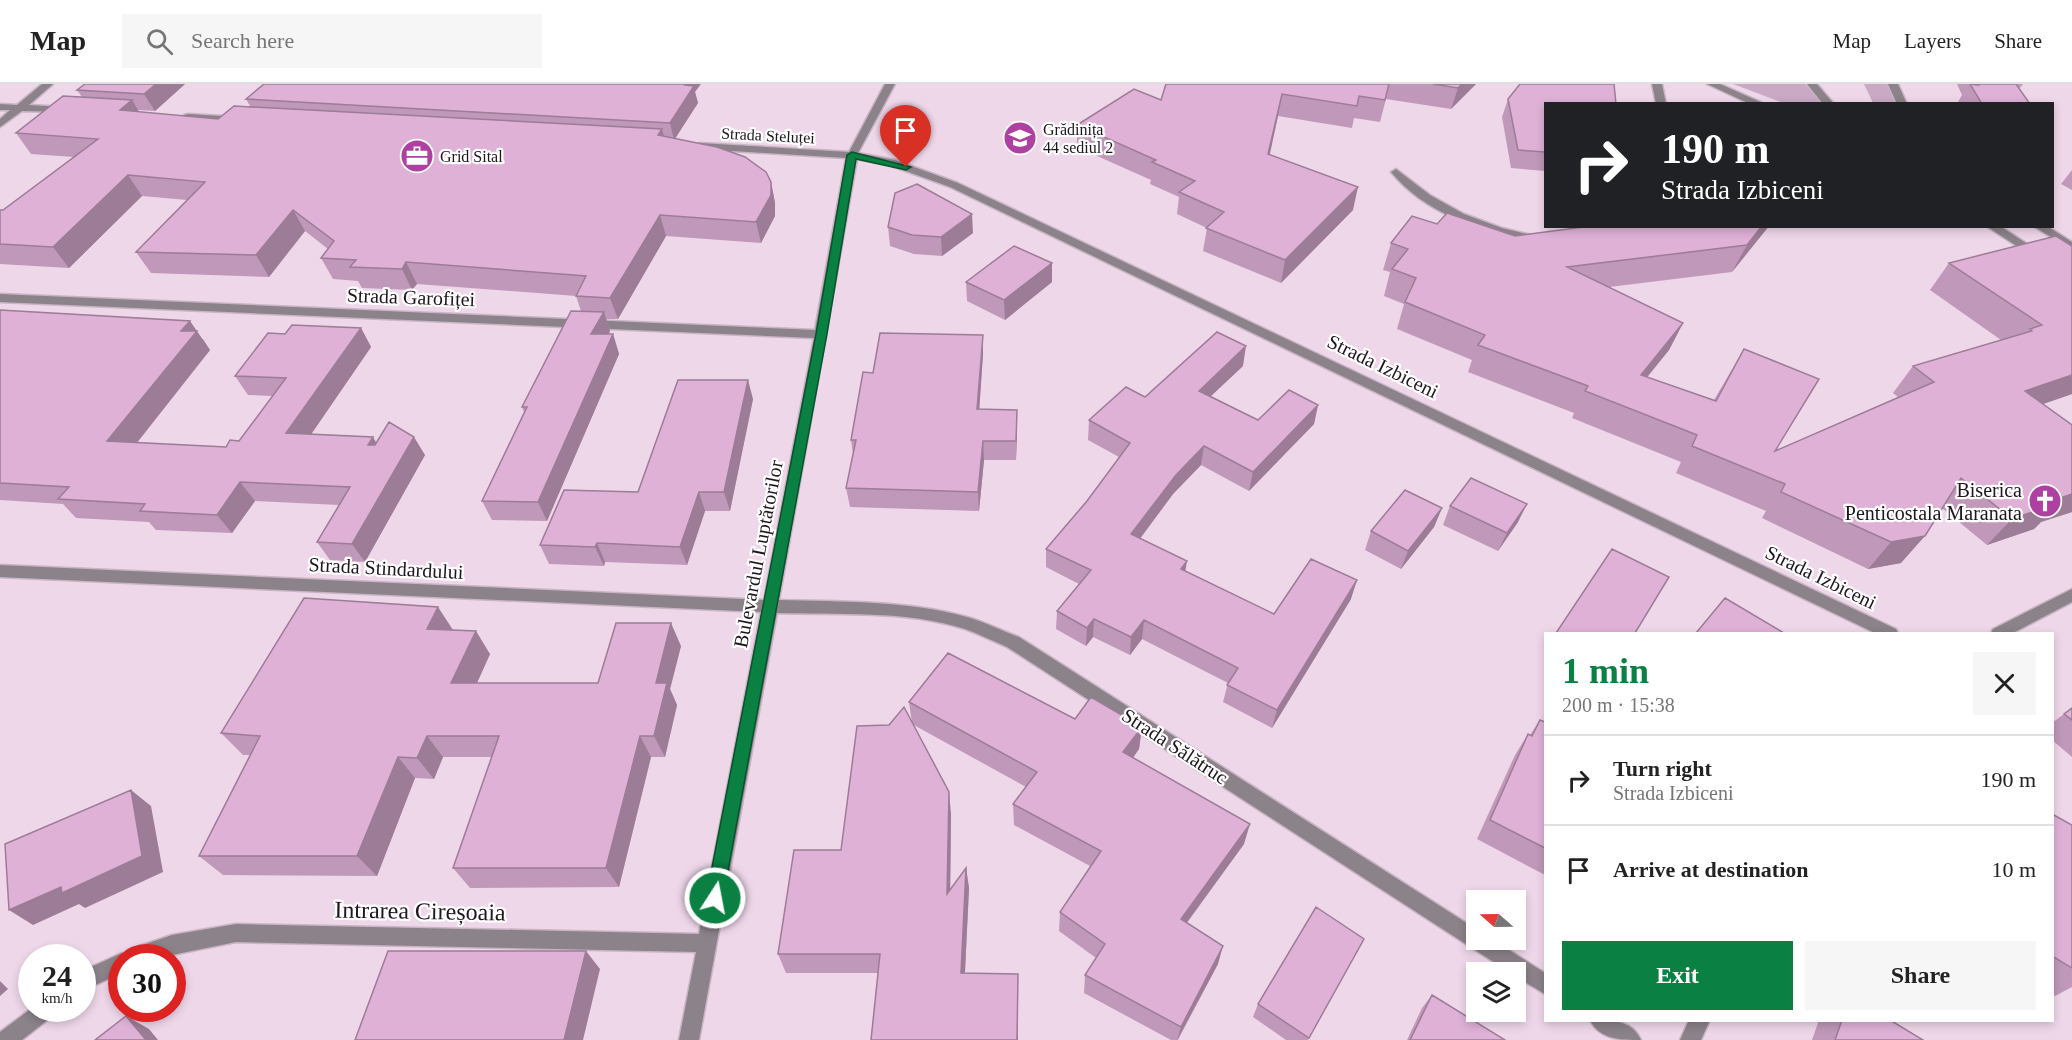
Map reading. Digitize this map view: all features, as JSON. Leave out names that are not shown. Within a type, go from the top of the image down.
[{"type":"street","points":[[0,124],[48,84]]},
{"type":"street","name":"Bulevardul Luptătorilor","points":[[689,1040],[821,334],[852,155],[890,84]]},
{"type":"street","points":[[1657,84],[1661,102]]},
{"type":"street","points":[[1712,84],[1755,102]]},
{"type":"street","points":[[1812,84],[1827,102]]},
{"type":"street","points":[[1893,84],[1901,102]]},
{"type":"street","points":[[0,107],[79,111]]},
{"type":"street","points":[[174,116],[246,120]]},
{"type":"street","name":"Strada Steluței","points":[[686,146],[852,155]]},
{"type":"street","name":"Strada Izbiceni","points":[[852,155],[891,162],[921,172],[1036,222],[1888,632]]},
{"type":"street","points":[[1396,172],[1412,189],[1467,220],[1512,235],[1548,241]]},
{"type":"street","points":[[1994,228],[2072,278]]},
{"type":"street","points":[[2041,228],[2072,247]]},
{"type":"street","name":"Strada Garofiței","points":[[0,298],[821,334]]},
{"type":"street","name":"Strada Stindardului","points":[[0,571],[770,606]]},
{"type":"street","points":[[2001,632],[2072,595]]},
{"type":"street","name":"Strada Sălătruc","points":[[770,606],[880,610],[920,614],[966,623],[1013,642],[1544,983]]},
{"type":"street","name":"Intrarea Cireșoaia","points":[[172,944],[236,933],[706,943]]},
{"type":"street","points":[[6,1040],[29,1022]]},
{"type":"street","points":[[1603,1022],[1631,1040]]},
{"type":"street","points":[[1690,1040],[1700,1022]]},
{"type":"shaded area","points":[[1733,84],[1805,84],[1821,102],[1780,102]]},
{"type":"shaded area","points":[[1864,84],[1890,84],[1899,102],[1873,102]]},
{"type":"building","points":[[85,84],[156,84],[144,94],[77,90]]},
{"type":"building","points":[[264,84],[686,84],[694,86],[670,123],[246,99]]},
{"type":"building","points":[[1166,84],[1389,84],[1385,100],[1359,96],[1357,106],[1282,94],[1268,154],[1358,187],[1285,260],[1206,228],[1224,212],[1179,192],[1195,181],[1152,162],[1156,160],[1077,125],[1134,89],[1161,100]]},
{"type":"building","points":[[1433,84],[1462,84],[1458,88]]},
{"type":"building","points":[[1520,84],[1614,84],[1616,102],[1544,102],[1544,152],[1518,150],[1508,99]]},
{"type":"building","points":[[1970,84],[2016,84],[2029,102],[1981,102]]},
{"type":"building","points":[[63,96],[132,100],[120,110],[218,119],[234,106],[662,129],[658,135],[717,147],[745,157],[766,172],[771,182],[771,195],[756,222],[660,215],[610,298],[576,296],[586,276],[406,262],[402,269],[350,267],[356,260],[321,258],[334,241],[293,210],[256,255],[136,252],[205,182],[128,175],[53,247],[0,244],[0,210],[98,139],[16,133]]},
{"type":"building","points":[[917,184],[972,214],[941,237],[912,235],[888,227],[895,193]]},
{"type":"building","points":[[1447,213],[1515,236],[1576,228],[1760,228],[1747,245],[1567,267],[1683,323],[1641,375],[1716,401],[1744,349],[1819,379],[1775,451],[1934,382],[1913,366],[2032,331],[2030,329],[2042,325],[1949,263],[2056,236],[2072,246],[2072,375],[2025,391],[2072,425],[2072,494],[2057,499],[2061,502],[2012,519],[1961,478],[1925,536],[1891,542],[1781,492],[1785,484],[1692,446],[1697,435],[1585,391],[1588,386],[1478,345],[1485,335],[1405,302],[1416,278],[1392,269],[1408,249],[1391,243],[1412,216],[1437,224]]},
{"type":"building","points":[[1014,246],[1052,263],[1004,300],[966,282]]},
{"type":"building","points":[[0,310],[190,321],[181,331],[197,331],[107,441],[226,447],[230,440],[239,441],[286,378],[235,376],[268,333],[285,334],[292,325],[361,328],[286,433],[373,437],[368,445],[375,445],[389,422],[414,437],[352,544],[317,542],[350,487],[240,482],[217,515],[140,511],[145,504],[58,499],[69,487],[0,483]]},
{"type":"building","points":[[571,311],[604,312],[591,334],[613,334],[538,502],[482,501],[527,407],[522,407]]},
{"type":"building","points":[[1217,332],[1246,346],[1199,391],[1258,420],[1289,390],[1318,405],[1253,472],[1204,446],[1176,475],[1131,534],[1187,561],[1181,569],[1274,614],[1311,559],[1357,580],[1277,710],[1227,685],[1238,668],[1144,620],[1131,637],[1094,619],[1087,628],[1057,611],[1091,570],[1046,549],[1087,501],[1130,443],[1089,420],[1126,387],[1145,397]]},
{"type":"building","points":[[880,333],[983,335],[977,409],[1017,410],[1016,441],[983,441],[978,492],[846,488],[856,440],[851,440],[863,372],[873,373]]},
{"type":"building","points":[[678,380],[748,380],[724,492],[699,492],[680,547],[597,543],[595,547],[540,545],[564,490],[638,492]]},
{"type":"building","points":[[1471,478],[1527,504],[1507,533],[1450,506]]},
{"type":"building","points":[[1405,490],[1442,508],[1408,551],[1371,531]]},
{"type":"building","points":[[1612,549],[1669,577],[1636,632],[1557,632]]},
{"type":"building","points":[[304,598],[438,607],[427,629],[476,631],[451,683],[598,683],[616,623],[671,623],[656,683],[667,683],[654,736],[640,736],[606,868],[453,868],[499,736],[427,736],[417,758],[398,757],[357,856],[199,856],[260,736],[221,733]]},
{"type":"building","points":[[1725,598],[1782,632],[1697,632]]},
{"type":"building","points":[[948,653],[1075,719],[1091,697],[1142,727],[1123,752],[1250,824],[1181,919],[1223,946],[1181,1027],[1085,975],[1105,944],[1060,912],[1101,851],[1013,804],[1037,772],[909,702]]},
{"type":"building","points":[[904,707],[949,792],[947,894],[966,868],[961,973],[1018,974],[1017,1040],[871,1040],[880,954],[778,954],[794,850],[841,850],[857,726],[889,725]]},
{"type":"building","points":[[2072,708],[2072,720],[2064,714]]},
{"type":"building","points":[[1540,720],[1544,722],[1544,847],[1490,820],[1528,734],[1532,736]]},
{"type":"building","points":[[131,790],[142,856],[62,893],[61,887],[9,910],[5,844]]},
{"type":"building","points":[[2054,815],[2072,825],[2072,968],[2054,957]]},
{"type":"building","points":[[1316,907],[1364,939],[1309,1038],[1258,1004]]},
{"type":"building","points":[[388,951],[586,951],[564,1040],[355,1040]]},
{"type":"building","points":[[1432,995],[1466,1016],[1466,1022],[1476,1022],[1505,1040],[1410,1040]]},
{"type":"building","points":[[118,1022],[131,1022],[146,1040],[95,1040]]},
{"type":"building","points":[[1841,1022],[1893,1022],[1923,1040],[1835,1040]]},
{"type":"place","name":"Grădinița 44 sediul 2","points":[[1020,138]]},
{"type":"place","name":"Grid Sital","points":[[417,156]]},
{"type":"place","name":"Biserica Penticostala Maranata","points":[[2045,501]]},
{"type":"route","points":[[715,898],[821,334],[852,155],[906,167]]}]
